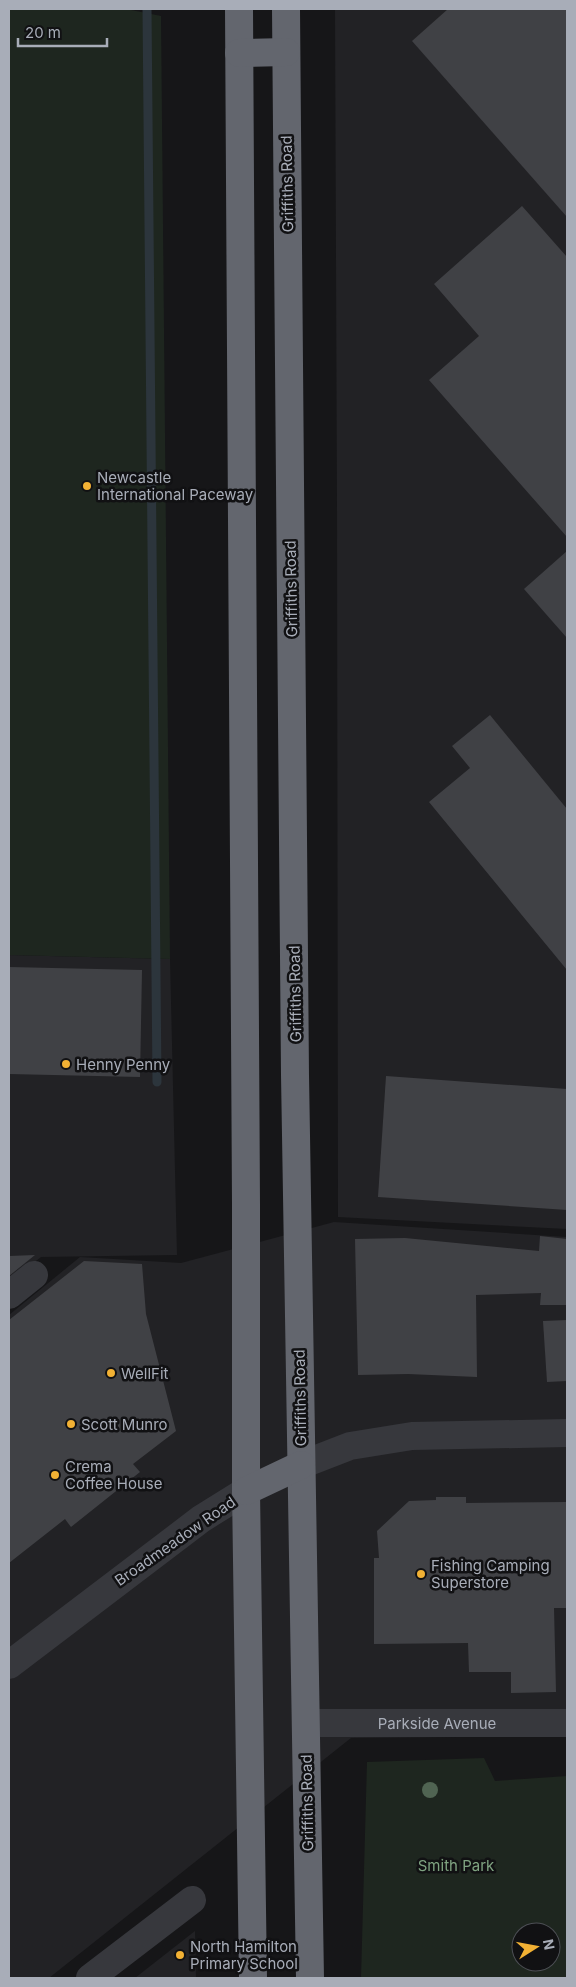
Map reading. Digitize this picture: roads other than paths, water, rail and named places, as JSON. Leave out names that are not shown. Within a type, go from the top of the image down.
[{"type":"highway","points":[[239,9],[246,1491],[253,1978]]},
{"type":"highway","name":"Griffiths Road","points":[[286,9],[295,1056],[310,1978]]},
{"type":"highway","points":[[240,53],[286,52]]},
{"type":"highway","name":"Broadmeadow Road","points":[[246,1491],[301,1465]]},
{"type":"street","points":[[9,1295],[34,1275]]},
{"type":"street","name":"Broadmeadow Road","points":[[301,1465],[350,1446],[412,1436],[567,1433]]},
{"type":"street","name":"Broadmeadow Road","points":[[9,1666],[201,1519],[246,1491]]},
{"type":"street","name":"Parkside Avenue","points":[[306,1723],[567,1723]]},
{"type":"street","points":[[90,1978],[192,1900]]},
{"type":"waterway","points":[[147,9],[157,1082]]},
{"type":"place","name":"Newcastle International Paceway","points":[[87,486]]},
{"type":"place","name":"Henny Penny","points":[[66,1064]]},
{"type":"place","name":"WellFit","points":[[111,1373]]},
{"type":"place","name":"Scott Munro","points":[[71,1424]]},
{"type":"place","name":"Crema Coffee House","points":[[55,1475]]},
{"type":"place","name":"Fishing Camping Superstore","points":[[421,1574]]},
{"type":"place","name":"North Hamilton Primary School","points":[[180,1955]]},
{"type":"park label","name":"Smith Park","points":[[456,1865]]}]
